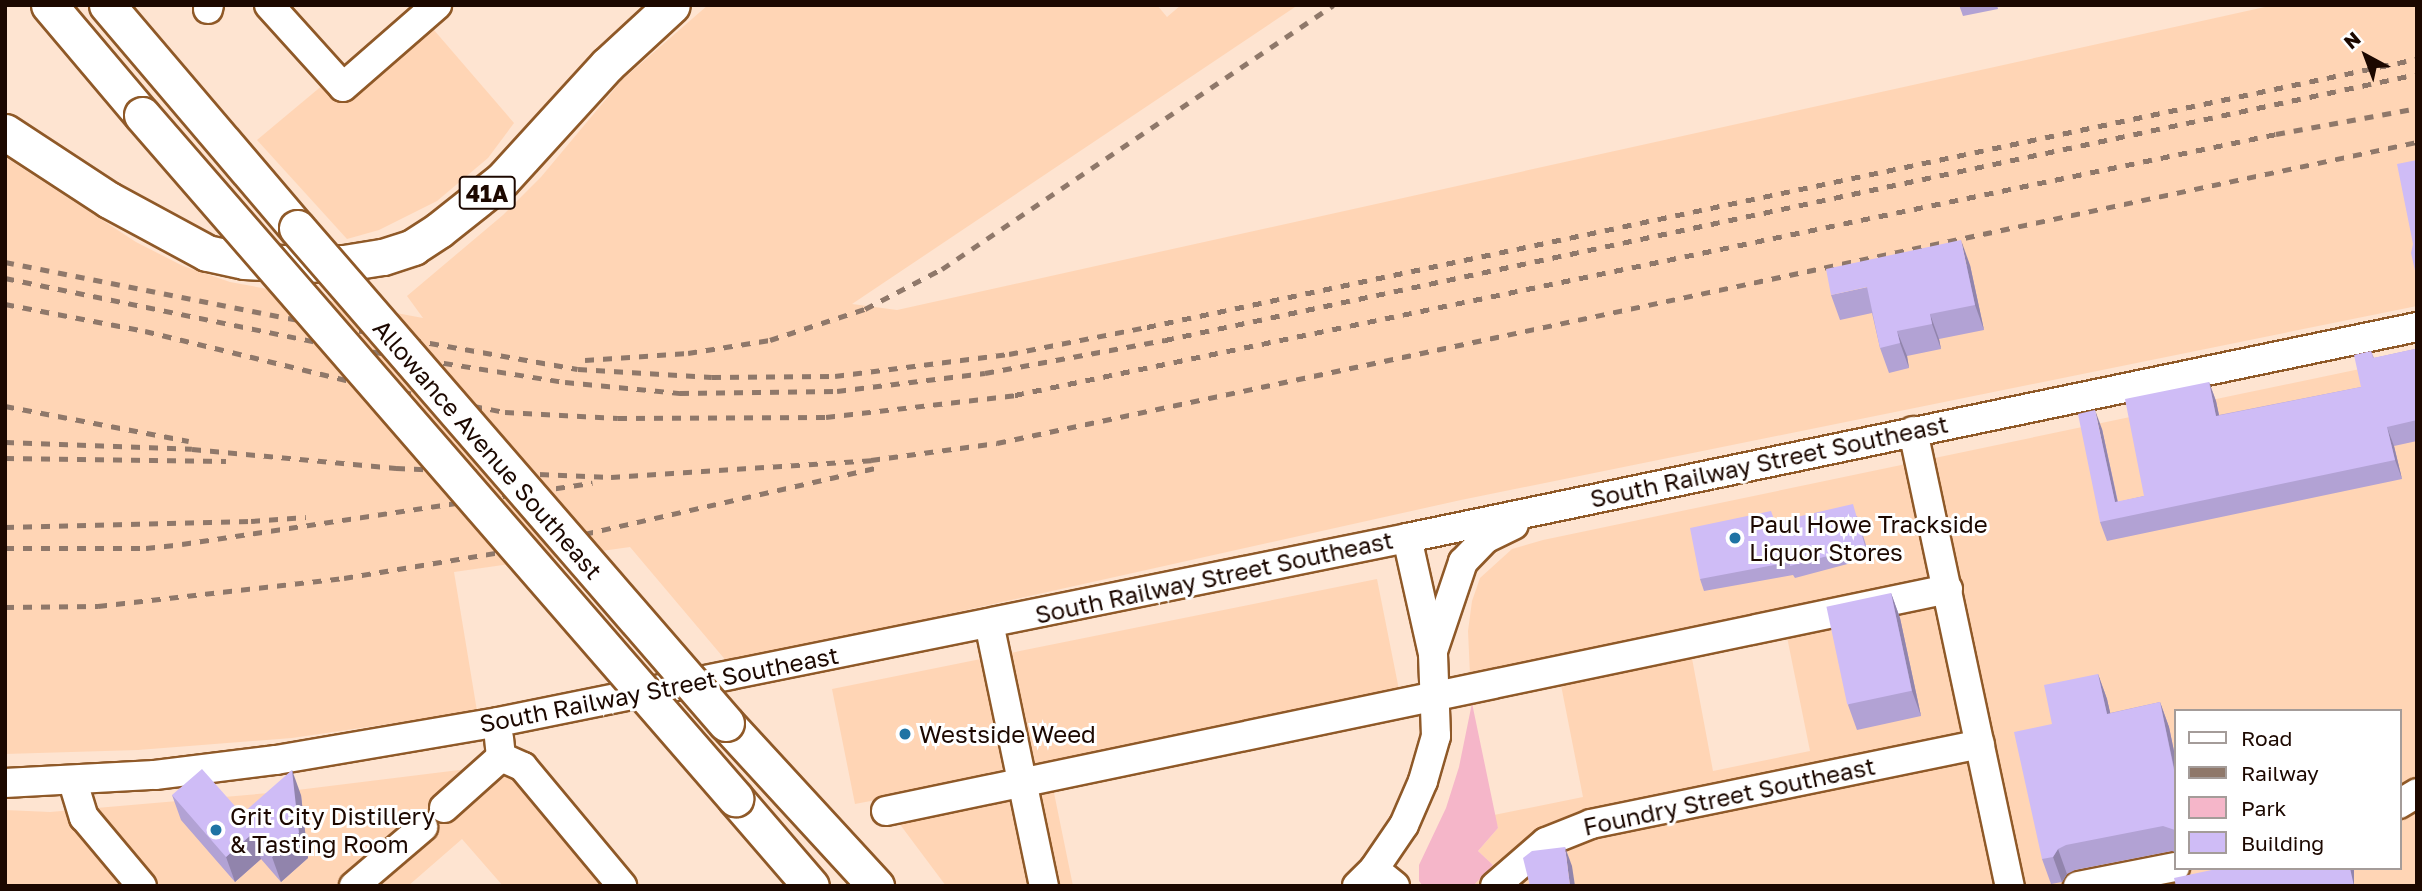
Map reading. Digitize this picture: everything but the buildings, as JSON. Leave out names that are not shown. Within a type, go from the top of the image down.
[{"type":"main road","name":"Allowance Avenue Southeast","points":[[49,5],[811,886]]},
{"type":"main road","name":"Allowance Avenue Southeast","points":[[107,5],[726,723],[876,886]]},
{"type":"main road","name":"41A","points":[[5,132],[157,228],[207,253],[244,261],[344,263],[383,257],[413,247],[467,210],[502,180],[607,65],[672,5]]},
{"type":"street","points":[[269,5],[343,87],[437,5]]},
{"type":"street","name":"South Railway Street Southeast","points":[[5,783],[73,782],[276,760],[498,722],[1408,538],[2417,327]]},
{"type":"street","points":[[1913,431],[2010,886]]},
{"type":"street","points":[[1433,654],[1459,570],[1472,550],[1497,531],[1600,496]]},
{"type":"street","points":[[1376,880],[1423,781],[1436,736],[1437,696],[1433,654],[1408,538]]},
{"type":"street","points":[[886,811],[1948,589]]},
{"type":"street","points":[[989,623],[1044,886]]},
{"type":"street","points":[[498,722],[501,757]]},
{"type":"street","name":"Foundry Street Southeast","points":[[1495,886],[1546,842],[1591,824],[1980,744]]},
{"type":"street","points":[[354,886],[501,757]]},
{"type":"street","points":[[501,757],[523,767],[611,882]]},
{"type":"street","points":[[73,782],[84,817],[126,880]]},
{"type":"street","points":[[2401,803],[2417,793]]},
{"type":"street","points":[[2078,886],[2174,867]]},
{"type":"shaded area","points":[[708,5],[1157,5],[1167,17],[1181,5],[1298,5],[852,304],[897,310],[2274,5],[2417,5],[2417,306],[1461,500],[728,663],[630,547],[454,572],[477,711],[292,738],[138,750],[5,754],[5,157],[136,242],[183,266],[230,282],[423,318],[407,296],[503,215],[541,177],[622,80]]},
{"type":"shaded area","points":[[415,8],[514,123],[488,158],[437,201],[379,230],[347,239],[257,140]]},
{"type":"shaded area","points":[[2417,357],[2417,886],[1473,886],[1493,865],[1478,851],[1498,828],[1494,815],[1583,797],[1560,680],[1471,697],[1468,631],[1472,601],[1480,578],[1512,549],[1543,540]],"holes":[[[1786,632],[1810,751],[1713,771],[1691,653]]]},
{"type":"shaded area","points":[[1377,579],[1403,710],[1052,783],[1073,886],[946,886],[881,799],[855,804],[832,689]]},
{"type":"shaded area","points":[[532,761],[642,886],[503,886],[462,839],[408,886],[5,886],[5,810],[50,812],[281,792]]},
{"type":"green space","points":[[1472,703],[1498,828],[1478,851],[1493,865],[1473,886],[1423,886],[1419,881],[1419,865],[1446,808],[1459,767]]},
{"type":"railway","points":[[585,360],[688,353],[770,340],[865,309],[942,269],[1333,5]]},
{"type":"railway","points":[[5,262],[288,318],[578,369],[712,377],[835,376],[1009,354],[1147,327],[2417,59]]},
{"type":"railway","points":[[5,278],[337,346],[565,382],[680,393],[837,391],[985,373],[1165,340],[2417,74]]},
{"type":"railway","points":[[5,304],[145,331],[367,385],[505,412],[618,418],[826,417],[1015,395],[2276,134],[2417,108]]},
{"type":"railway","points":[[5,442],[192,449],[396,468],[611,477],[871,460],[997,443],[2417,142]]},
{"type":"railway","points":[[5,406],[189,441]]},
{"type":"railway","points":[[5,458],[226,461]]},
{"type":"railway","points":[[5,607],[98,606],[344,578],[514,550],[880,467]]},
{"type":"railway","points":[[5,548],[146,548],[592,483]]},
{"type":"railway","points":[[5,527],[251,521],[306,517]]},
{"type":"place","name":"Paul Howe Trackside Liquor Stores","points":[[1735,538]]},
{"type":"place","name":"Westside Weed","points":[[905,734]]},
{"type":"place","name":"Grit City Distillery & Tasting Room","points":[[216,830]]}]
